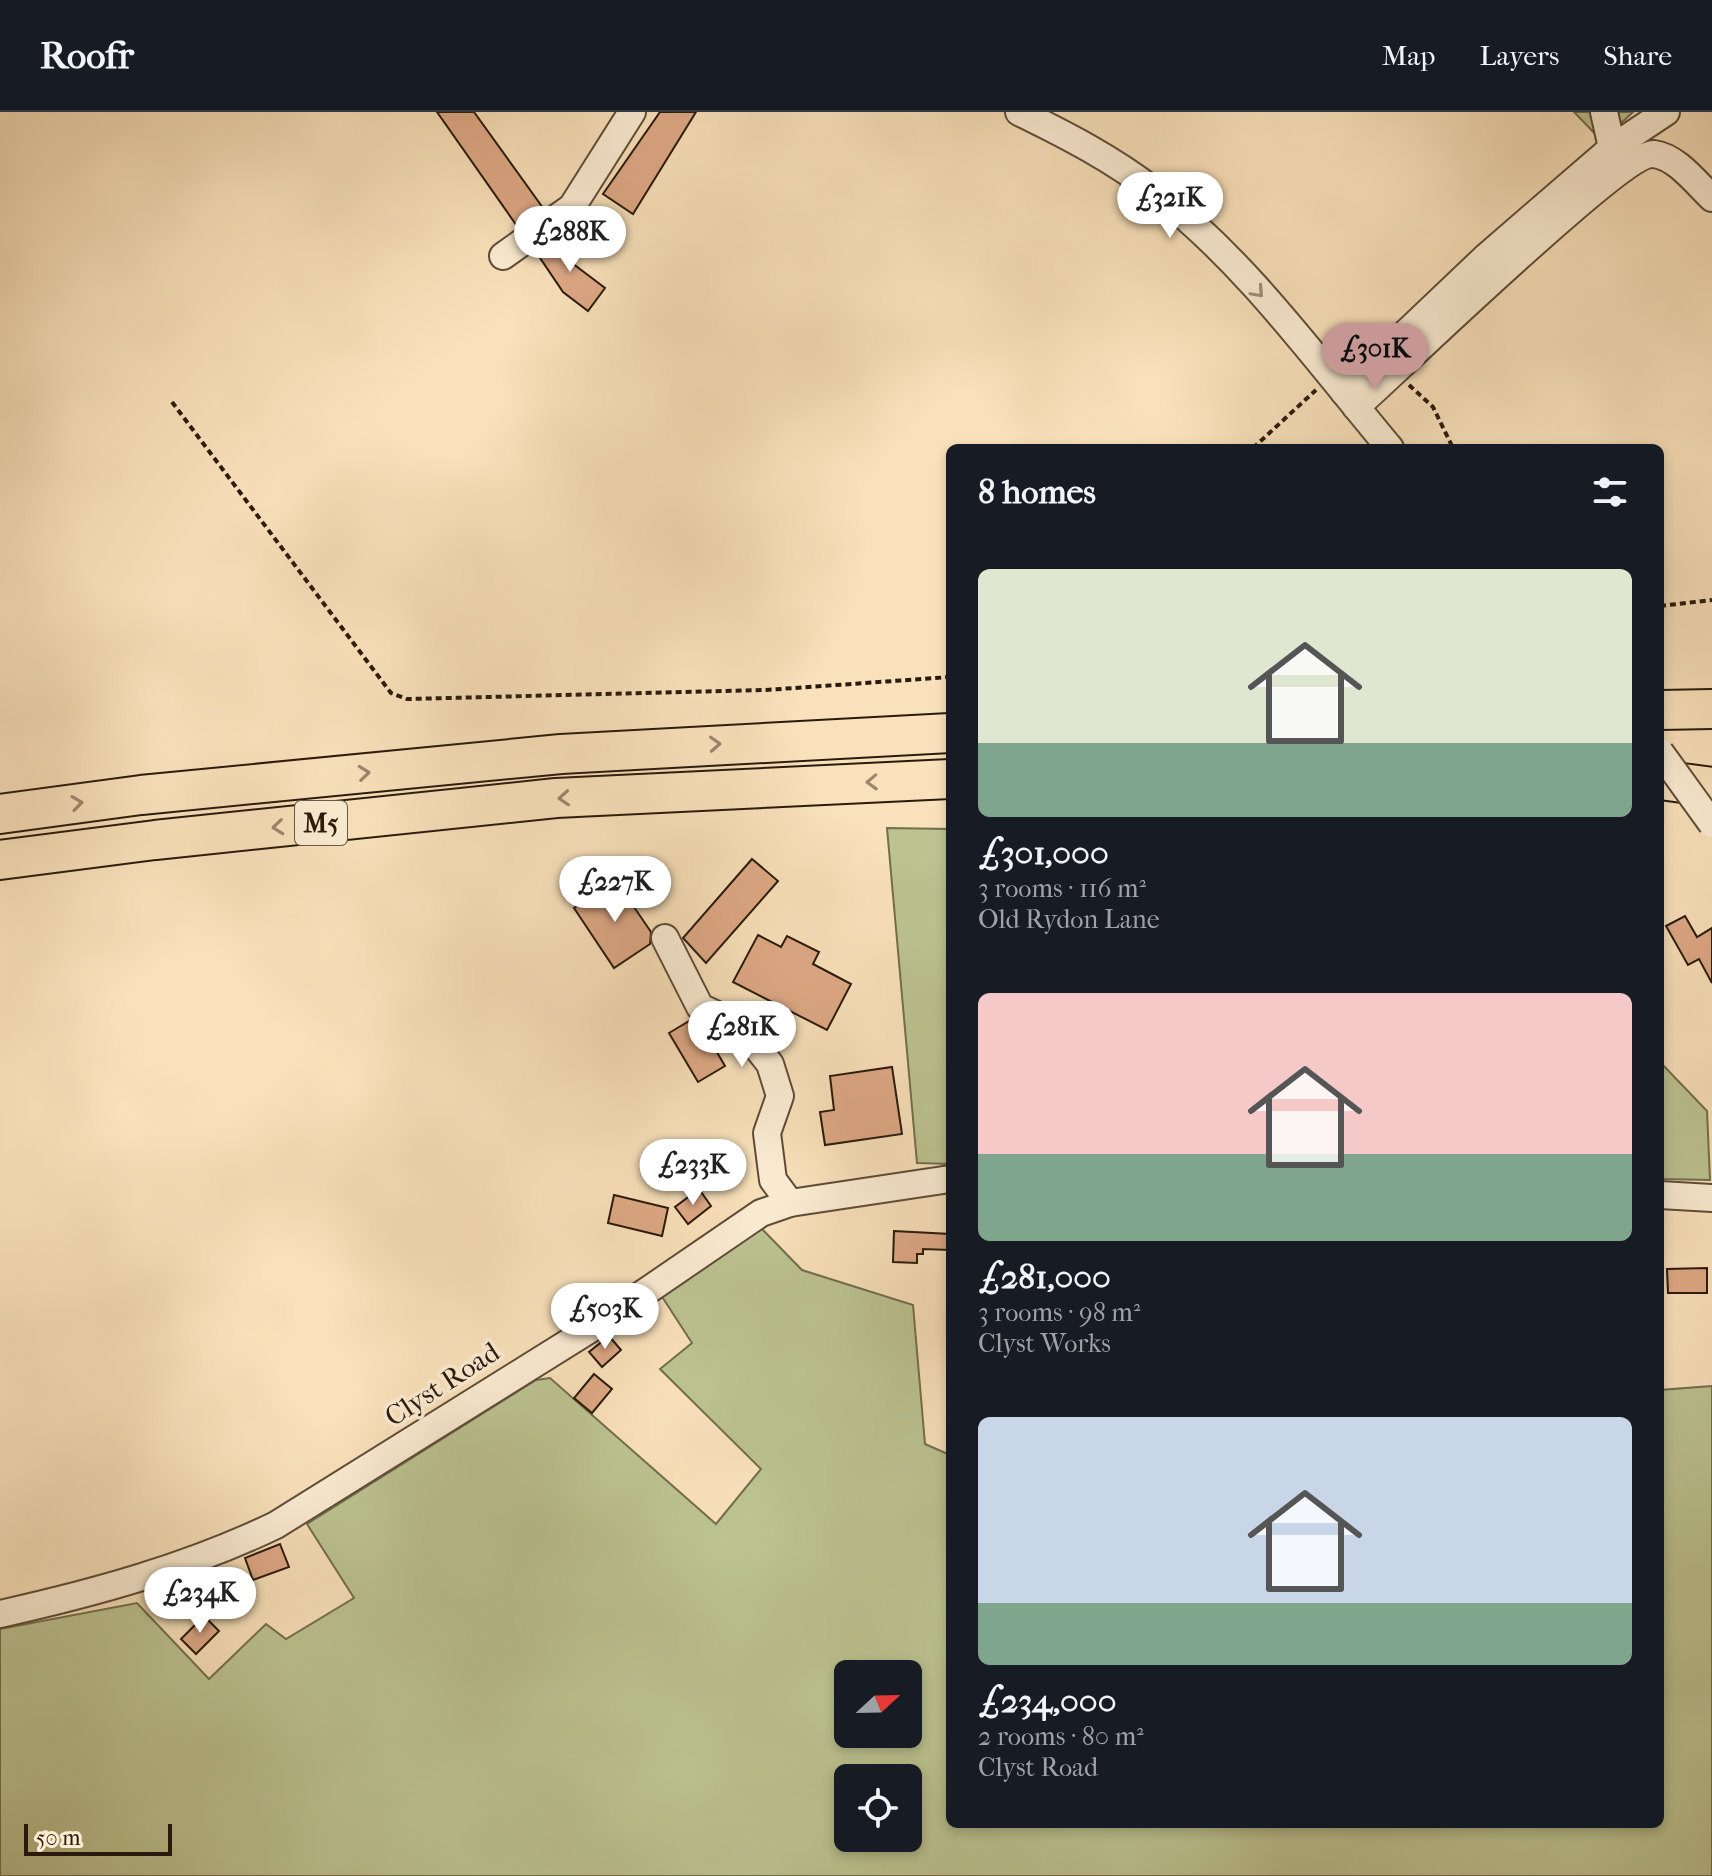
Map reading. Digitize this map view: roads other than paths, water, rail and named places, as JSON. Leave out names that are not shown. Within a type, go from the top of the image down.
[{"type":"highway","points":[[1664,710],[1712,709]]},
{"type":"highway","points":[[1664,726],[1712,727]]},
{"type":"highway","name":"M5","points":[[0,814],[141,795],[622,749],[946,733]]},
{"type":"highway","points":[[1664,773],[1712,774]]},
{"type":"highway","name":"M5","points":[[0,860],[155,840],[556,798],[946,779]]},
{"type":"highway","points":[[1664,781],[1712,787]]},
{"type":"street","points":[[503,256],[572,207],[632,112]]},
{"type":"street","points":[[1019,112],[1077,141],[1158,194],[1231,262],[1387,444]]},
{"type":"street","points":[[1604,112],[1612,148]]},
{"type":"street","points":[[1338,386],[1612,148],[1666,112]]},
{"type":"street","points":[[1338,386],[1533,245],[1617,173],[1639,159],[1651,154],[1667,158],[1712,198]]},
{"type":"street","points":[[1664,758],[1712,824]]},
{"type":"street","points":[[665,938],[700,1007],[739,1025],[770,1064],[780,1096],[767,1133],[773,1180],[790,1203]]},
{"type":"street","name":"Clyst Road","points":[[0,1614],[155,1573],[239,1543],[276,1525],[600,1323],[761,1213],[790,1203],[946,1180]]},
{"type":"street","points":[[1664,1195],[1712,1198]]}]
